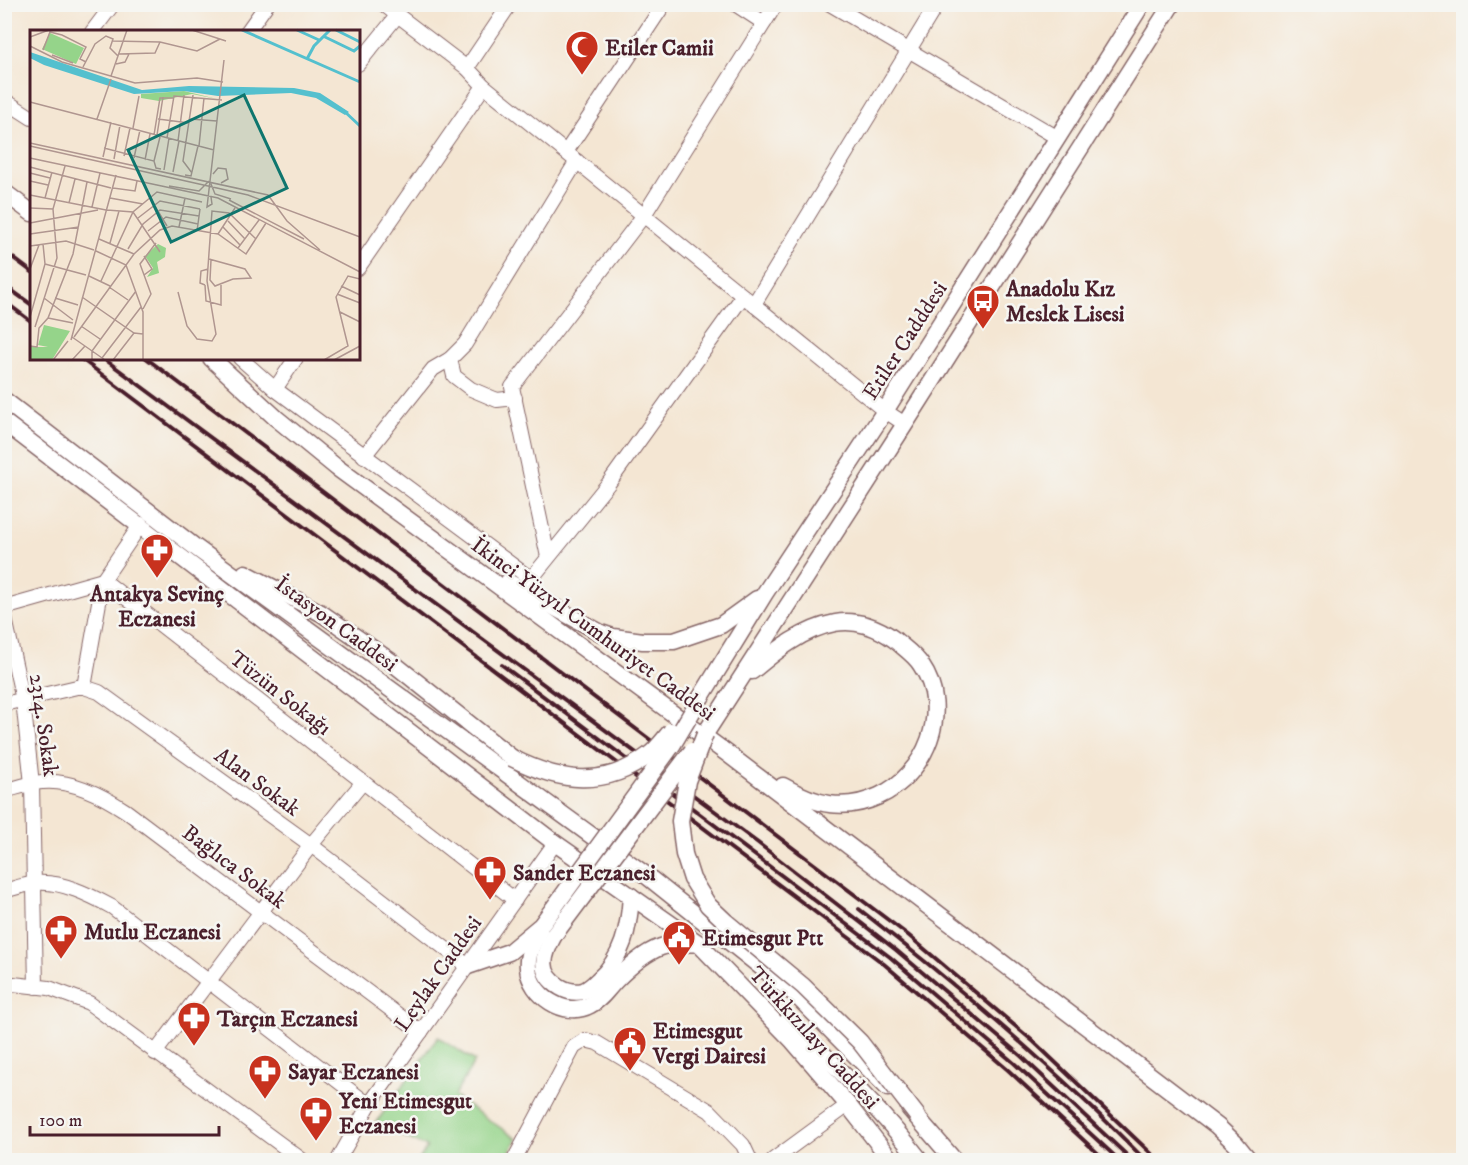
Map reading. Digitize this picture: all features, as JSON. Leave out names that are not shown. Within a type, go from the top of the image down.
[{"type":"main road","name":"Etiler Cadddesi","points":[[701,697],[765,593],[885,411],[1142,4]]},
{"type":"main road","points":[[468,966],[509,952],[548,930],[705,734],[1172,4]]},
{"type":"main road","points":[[4,192],[30,212]]},
{"type":"main road","name":"İkinci Yüzyıl Cumhuriyet Caddesi","points":[[213,360],[276,418],[336,467],[728,754],[1217,1126],[1236,1144],[1249,1161]]},
{"type":"main road","name":"İstasyon Caddesi","points":[[4,400],[195,547],[648,876]]},
{"type":"main road","name":"İstasyon Caddesi","points":[[4,422],[141,524],[555,843]]},
{"type":"main road","points":[[195,547],[321,613],[389,660],[512,758],[534,769],[559,776],[592,778],[612,776],[650,754],[701,697]]},
{"type":"main road","points":[[469,563],[527,591],[572,618],[613,637],[653,642],[674,641],[721,625],[765,593]]},
{"type":"main road","points":[[728,754],[797,794],[836,806],[866,802],[894,789],[919,762],[929,743],[934,722],[934,702],[928,679],[921,665],[888,635],[868,626],[848,622],[834,623],[796,637],[740,681]]},
{"type":"main road","points":[[701,697],[673,744],[528,958],[528,969],[532,981],[544,998],[561,1007],[570,1009],[589,1006],[630,966],[661,947],[698,943],[761,995],[829,1060],[899,1133],[920,1161]]},
{"type":"main road","points":[[705,734],[687,781],[680,821],[684,854],[692,879],[708,905],[803,986],[860,1042],[918,1118]]},
{"type":"main road","name":"Türkkızılayı Caddesi","points":[[555,843],[698,943],[793,1041],[848,1104],[891,1161]]},
{"type":"main road","name":"Türkkızılayı Caddesi","points":[[648,876],[795,994],[918,1118],[954,1161]]},
{"type":"main road","points":[[548,930],[544,960],[549,978],[565,989],[582,991],[591,987],[610,970],[622,948],[630,921],[631,896]]},
{"type":"street","points":[[94,30],[113,4]]},
{"type":"street","points":[[248,30],[267,4]]},
{"type":"street","points":[[383,4],[467,68],[484,87],[885,411],[905,424]]},
{"type":"street","points":[[467,68],[510,4]]},
{"type":"street","points":[[364,456],[433,369],[450,359],[465,344],[571,157],[664,4]]},
{"type":"street","points":[[735,4],[764,23]]},
{"type":"street","points":[[548,557],[512,387],[644,215],[776,4]]},
{"type":"street","points":[[830,4],[1058,138]]},
{"type":"street","points":[[242,360],[364,456],[531,579],[608,484],[749,300],[937,4]]},
{"type":"street","points":[[360,62],[397,16]]},
{"type":"street","points":[[360,265],[484,87]]},
{"type":"street","points":[[4,100],[30,115]]},
{"type":"street","points":[[450,359],[454,376],[471,389],[497,400],[515,398]]},
{"type":"street","points":[[275,388],[295,360]]},
{"type":"street","points":[[4,704],[84,687],[103,580],[141,524]]},
{"type":"street","points":[[4,608],[103,580]]},
{"type":"street","name":"Tüzün Sokağı","points":[[103,580],[515,900]]},
{"type":"street","name":"2314. Sokak","points":[[4,614],[23,700],[32,784],[36,987]]},
{"type":"street","name":"Alan Sokak","points":[[84,687],[105,696],[311,844],[468,966]]},
{"type":"street","name":"Bağlıca Sokak","points":[[4,791],[41,782],[64,783],[110,801],[421,1032]]},
{"type":"street","points":[[155,1053],[311,844],[363,782]]},
{"type":"street","name":"Leylak Caddesi","points":[[338,1161],[369,1105],[555,843]]},
{"type":"street","points":[[4,891],[33,883],[44,883],[67,887],[112,907],[369,1105]]},
{"type":"street","points":[[4,983],[49,988],[89,1003],[302,1161]]},
{"type":"street","points":[[514,1161],[574,1047],[585,1041],[597,1043],[710,1112],[743,1145],[750,1161]]},
{"type":"street","points":[[773,1161],[848,1104]]},
{"type":"green space","points":[[438,1037],[475,1061],[454,1096],[517,1139],[505,1160],[419,1160],[427,1147],[375,1124]]},
{"type":"railway","points":[[4,251],[30,270]]},
{"type":"railway","points":[[4,285],[30,304]]},
{"type":"railway","points":[[4,301],[30,320]]},
{"type":"railway","points":[[83,360],[884,964],[1008,1070],[1105,1160]]},
{"type":"railway","points":[[106,360],[758,843],[896,950],[1021,1056],[1132,1160]]},
{"type":"railway","points":[[149,360],[908,935],[1034,1042],[1158,1160]]},
{"type":"railway","points":[[502,665],[890,957],[1014,1063],[1119,1160]]},
{"type":"railway","points":[[859,909],[1006,1030],[1078,1094],[1145,1160]]},
{"type":"place","name":"Etiler Camii","points":[[582,76]]},
{"type":"place","name":"Anadolu Kız Meslek Lisesi","points":[[983,330]]},
{"type":"place","name":"Antakya Sevinç Eczanesi","points":[[157,579]]},
{"type":"place","name":"Sander Eczanesi","points":[[490,901]]},
{"type":"place","name":"Mutlu Eczanesi","points":[[61,960]]},
{"type":"place","name":"Etimesgut Ptt","points":[[679,966]]},
{"type":"place","name":"Tarçın Eczanesi","points":[[194,1047]]},
{"type":"place","name":"Etimesgut Vergi Dairesi","points":[[630,1072]]},
{"type":"place","name":"Sayar Eczanesi","points":[[265,1100]]},
{"type":"place","name":"Yeni Etimesgut Eczanesi","points":[[316,1142]]}]
